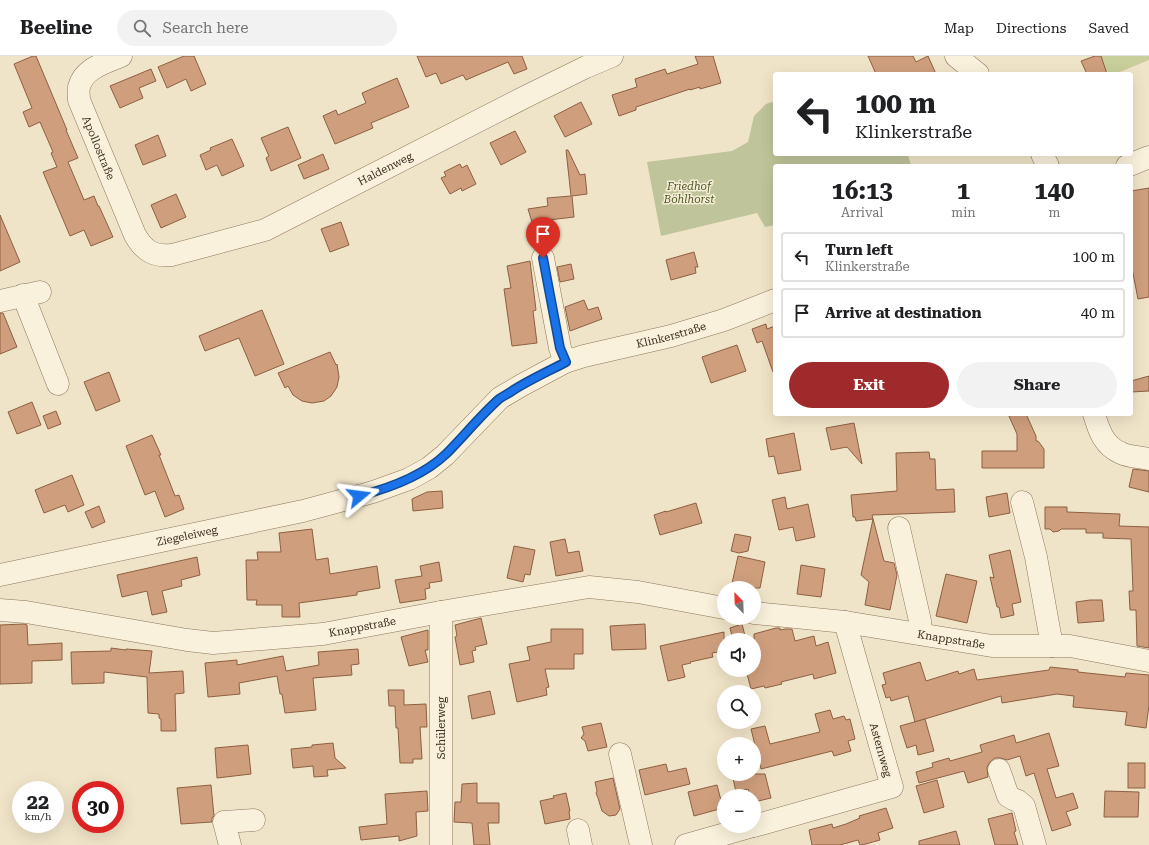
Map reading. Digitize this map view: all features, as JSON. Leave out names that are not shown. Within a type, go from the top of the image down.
[{"type":"street","name":"Apollostraße","points":[[121,56],[95,67],[83,76],[78,88],[79,100],[135,235],[140,244],[151,253]]},
{"type":"street","name":"Haldenweg","points":[[151,253],[162,256],[172,255],[265,230],[527,96],[612,56]]},
{"type":"street","points":[[956,56],[976,72]]},
{"type":"street","points":[[1132,164],[1149,157]]},
{"type":"street","points":[[543,258],[560,348],[566,362]]},
{"type":"street","points":[[0,301],[31,294],[58,384]]},
{"type":"street","name":"Klinkerstraße","points":[[373,492],[409,479],[429,468],[445,455],[500,398],[566,362],[584,356],[672,336],[724,320],[773,301]]},
{"type":"street","points":[[1095,416],[1099,431],[1105,441],[1112,448],[1122,454],[1149,459]]},
{"type":"street","name":"Ziegeleiweg","points":[[0,575],[303,511],[373,492]]},
{"type":"street","points":[[1022,502],[1036,558],[1052,646]]},
{"type":"street","points":[[899,528],[920,621],[921,634]]},
{"type":"street","name":"Knappstraße","points":[[0,610],[26,612],[187,640],[213,643],[323,634],[589,587],[638,592],[717,607]]},
{"type":"street","name":"Schülerweg","points":[[441,612],[441,845]]},
{"type":"street","name":"Knappstraße","points":[[761,614],[844,622],[992,646],[1070,646],[1149,661]]},
{"type":"street","name":"Asternweg","points":[[761,824],[892,787],[844,622]]},
{"type":"street","points":[[620,754],[641,845]]},
{"type":"street","points":[[999,770],[1008,796],[1024,806],[1036,845]]},
{"type":"street","points":[[230,845],[224,822],[254,820]]},
{"type":"street","name":"Asternweg","points":[[686,845],[728,833]]},
{"type":"green space","points":[[1101,56],[1149,56],[1149,60],[1120,72],[1106,72]]},
{"type":"green space","name":"Friedhof Böhlhorst","points":[[773,102],[773,156],[908,156],[910,164],[773,164],[773,225],[765,227],[757,213],[661,236],[647,162],[732,151],[748,142],[754,116],[766,104]]},
{"type":"building","points":[[36,56],[78,158],[68,162],[84,200],[94,196],[113,237],[91,246],[84,230],[70,236],[43,172],[57,167],[51,153],[53,152],[40,122],[29,127],[23,112],[32,108],[14,64]]},
{"type":"building","points":[[184,56],[194,56],[206,84],[191,91],[186,79],[167,88],[158,67]]},
{"type":"building","points":[[417,56],[522,56],[527,69],[514,74],[508,62],[466,80],[463,75],[441,84],[436,73],[426,77]]},
{"type":"building","points":[[695,56],[713,56],[721,83],[700,89],[700,87],[690,89],[636,107],[636,110],[619,116],[612,95],[637,87],[635,79],[665,69],[667,74],[698,64]]},
{"type":"building","points":[[868,56],[913,56],[916,62],[928,56],[935,72],[875,72]]},
{"type":"building","points":[[1095,56],[1101,56],[1106,72],[1086,72],[1081,61]]},
{"type":"building","points":[[151,69],[156,81],[139,88],[143,98],[120,108],[110,86]]},
{"type":"building","points":[[397,78],[409,107],[371,123],[373,128],[335,144],[323,116],[336,110],[338,115],[366,103],[362,93]]},
{"type":"building","points":[[581,102],[592,124],[565,137],[554,116]]},
{"type":"building","points":[[288,127],[301,158],[271,171],[266,158],[269,156],[261,138]]},
{"type":"building","points":[[515,131],[526,152],[501,165],[490,143]]},
{"type":"building","points":[[158,135],[166,156],[143,165],[135,145]]},
{"type":"building","points":[[232,139],[244,166],[222,176],[217,165],[206,170],[200,155],[211,150],[210,148]]},
{"type":"building","points":[[566,150],[568,150],[580,175],[585,174],[587,194],[572,196],[574,217],[532,222],[528,209],[548,206],[547,198],[571,196]]},
{"type":"building","points":[[323,154],[329,169],[304,179],[298,165]]},
{"type":"building","points":[[460,164],[462,168],[467,165],[476,184],[462,191],[461,188],[450,194],[441,178],[446,176],[444,172]]},
{"type":"building","points":[[1149,188],[1149,297],[1138,299],[1133,273],[1133,191]]},
{"type":"building","points":[[176,194],[186,217],[161,228],[151,205]]},
{"type":"building","points":[[0,215],[20,262],[0,271]]},
{"type":"building","points":[[341,222],[349,245],[330,252],[321,229]]},
{"type":"building","points":[[694,252],[698,267],[695,267],[696,273],[671,280],[666,260]]},
{"type":"building","points":[[530,261],[536,310],[533,311],[537,343],[512,346],[504,289],[511,288],[507,266]]},
{"type":"building","points":[[571,264],[574,279],[560,282],[557,267]]},
{"type":"building","points":[[584,300],[588,310],[598,307],[602,319],[570,331],[565,307]]},
{"type":"building","points":[[262,310],[284,364],[255,376],[239,338],[205,351],[199,336]]},
{"type":"building","points":[[0,313],[3,313],[17,347],[0,354]]},
{"type":"building","points":[[766,324],[767,329],[773,327],[773,372],[762,341],[757,343],[752,329]]},
{"type":"building","points":[[737,345],[746,371],[711,383],[702,357]]},
{"type":"building","points":[[330,352],[336,365],[337,364],[339,377],[337,387],[331,396],[324,401],[312,403],[302,401],[293,395],[288,386],[285,388],[278,373]]},
{"type":"building","points":[[109,372],[120,401],[96,411],[84,382]]},
{"type":"building","points":[[1149,376],[1149,391],[1133,392],[1133,380]]},
{"type":"building","points":[[32,402],[41,425],[17,434],[8,412]]},
{"type":"building","points":[[56,411],[61,424],[48,429],[43,416]]},
{"type":"building","points":[[1009,416],[1027,416],[1036,436],[1036,441],[1038,441],[1044,449],[1044,468],[982,468],[982,451],[1017,451],[1017,434]]},
{"type":"building","points":[[854,423],[862,464],[847,447],[831,450],[826,428]]},
{"type":"building","points":[[794,433],[801,470],[778,474],[774,456],[769,457],[766,439]]},
{"type":"building","points":[[152,435],[161,455],[159,455],[175,496],[179,495],[184,509],[165,517],[155,491],[145,495],[126,446]]},
{"type":"building","points":[[929,452],[930,459],[935,459],[936,490],[954,489],[955,512],[872,515],[884,561],[894,563],[897,575],[890,610],[865,605],[869,582],[861,575],[873,519],[856,521],[855,517],[853,517],[851,495],[897,491],[896,453]]},
{"type":"building","points":[[1133,469],[1149,471],[1149,492],[1129,487]]},
{"type":"building","points":[[72,475],[84,505],[68,512],[65,505],[44,513],[35,490]]},
{"type":"building","points":[[442,491],[443,508],[413,511],[412,499],[427,492]]},
{"type":"building","points":[[1007,493],[1010,513],[989,517],[986,497]]},
{"type":"building","points":[[785,497],[787,509],[808,504],[815,537],[796,541],[793,527],[779,530],[772,500]]},
{"type":"building","points":[[696,503],[702,523],[660,535],[654,515]]},
{"type":"building","points":[[99,506],[105,522],[92,528],[85,512]]},
{"type":"building","points":[[1045,507],[1067,507],[1067,512],[1120,514],[1119,526],[1149,527],[1149,648],[1137,646],[1136,610],[1130,610],[1129,591],[1133,591],[1131,539],[1103,538],[1103,533],[1086,533],[1086,529],[1061,529],[1053,532],[1050,529],[1045,529]]},
{"type":"building","points":[[312,529],[316,560],[328,558],[330,574],[377,566],[380,588],[357,592],[357,595],[299,603],[300,617],[282,617],[282,605],[256,605],[257,600],[247,600],[246,560],[258,560],[257,552],[281,552],[279,533]]},
{"type":"building","points":[[735,534],[751,537],[748,551],[739,553],[731,551]]},
{"type":"building","points":[[565,539],[568,553],[579,551],[583,571],[556,576],[550,542]]},
{"type":"building","points":[[514,546],[535,550],[530,575],[525,574],[523,582],[507,578]]},
{"type":"building","points":[[1010,550],[1021,602],[1012,604],[1014,615],[1001,618],[990,577],[994,578],[989,555]]},
{"type":"building","points":[[738,556],[765,562],[761,583],[761,581],[733,581]]},
{"type":"building","points":[[197,557],[200,575],[181,580],[182,586],[162,591],[167,612],[152,615],[147,591],[122,597],[117,575]]},
{"type":"building","points":[[439,562],[442,581],[429,583],[430,588],[425,589],[426,599],[400,603],[395,580],[422,576],[420,566]]},
{"type":"building","points":[[801,565],[825,569],[821,597],[797,594]]},
{"type":"building","points":[[946,574],[977,581],[967,623],[936,616]]},
{"type":"building","points":[[1102,600],[1104,621],[1078,623],[1076,602]]},
{"type":"building","points":[[481,618],[487,644],[475,647],[476,650],[472,651],[474,662],[460,665],[455,637],[457,636],[455,625]]},
{"type":"building","points":[[645,624],[646,649],[612,650],[610,626]]},
{"type":"building","points":[[0,625],[27,625],[28,645],[62,643],[62,660],[32,661],[32,683],[0,684]]},
{"type":"building","points":[[742,625],[744,633],[731,633],[730,628]]},
{"type":"building","points":[[776,628],[780,628],[780,630],[792,629],[795,641],[814,636],[816,646],[828,642],[836,673],[814,679],[813,674],[781,682],[782,684],[765,688],[764,686],[761,687],[761,685],[750,685],[748,677],[761,677],[761,633],[758,633]]},
{"type":"building","points":[[551,629],[583,629],[583,654],[574,654],[574,669],[545,669],[549,687],[546,688],[547,695],[517,702],[509,664],[530,660],[527,647],[551,642]]},
{"type":"building","points":[[428,630],[428,650],[425,650],[428,662],[409,666],[401,637]]},
{"type":"building","points":[[717,634],[717,652],[712,653],[713,657],[682,665],[685,677],[668,681],[660,646]]},
{"type":"building","points":[[111,648],[152,651],[149,673],[183,671],[184,693],[175,694],[176,731],[161,731],[161,719],[159,718],[159,714],[148,713],[147,677],[104,672],[104,683],[72,684],[71,652],[111,651]]},
{"type":"building","points":[[358,649],[359,664],[351,665],[352,675],[313,678],[316,710],[285,713],[277,676],[239,683],[240,694],[208,697],[205,663],[237,660],[237,665],[283,656],[286,671],[319,665],[318,652]]},
{"type":"building","points":[[920,662],[926,681],[958,671],[959,674],[974,669],[977,680],[1049,670],[1050,667],[1078,670],[1078,672],[1125,677],[1126,673],[1149,675],[1149,705],[1146,728],[1125,725],[1127,712],[1073,707],[1074,696],[1057,694],[1002,703],[1001,696],[915,722],[908,696],[891,701],[890,697],[886,698],[882,685],[886,684],[883,673]]},
{"type":"building","points":[[388,690],[404,690],[404,705],[426,704],[427,727],[420,727],[422,759],[413,759],[413,763],[400,763],[395,706],[389,706]]},
{"type":"building","points":[[490,691],[495,714],[472,719],[468,696]]},
{"type":"building","points":[[830,710],[833,719],[844,716],[846,720],[850,719],[855,739],[848,741],[851,751],[834,756],[832,751],[761,769],[761,737],[753,737],[751,729],[761,729],[761,727],[765,726],[770,744],[820,732],[815,714]]},
{"type":"building","points":[[925,719],[934,751],[918,755],[916,745],[907,748],[900,726]]},
{"type":"building","points":[[601,723],[607,747],[588,751],[585,741],[581,738],[584,734],[582,727]]},
{"type":"building","points":[[1049,733],[1059,766],[1047,769],[1056,798],[1073,793],[1078,808],[1066,812],[1071,825],[1052,831],[1034,773],[1026,776],[1020,756],[1007,760],[995,758],[987,767],[988,777],[968,783],[964,771],[919,783],[916,772],[933,767],[932,763],[949,758],[950,761],[982,752],[980,745],[1014,735],[1016,743]]},
{"type":"building","points":[[333,743],[335,758],[346,768],[327,770],[328,776],[314,777],[313,766],[293,768],[291,749]]},
{"type":"building","points":[[248,745],[251,774],[217,778],[215,748]]},
{"type":"building","points":[[1128,763],[1145,763],[1145,788],[1128,788]]},
{"type":"building","points":[[666,764],[668,772],[686,768],[690,784],[645,795],[639,770]]},
{"type":"building","points":[[761,774],[765,774],[771,798],[761,800],[761,789],[735,789],[734,781],[761,781]]},
{"type":"building","points":[[613,778],[620,809],[616,815],[609,816],[602,811],[596,793],[595,782]]},
{"type":"building","points":[[937,780],[944,807],[924,813],[916,786]]},
{"type":"building","points":[[477,783],[477,803],[499,803],[499,823],[488,823],[490,845],[474,845],[472,823],[454,822],[455,802],[461,802],[462,784]]},
{"type":"building","points":[[211,785],[214,816],[212,818],[212,822],[181,824],[177,788]]},
{"type":"building","points":[[717,785],[717,810],[694,816],[688,792]]},
{"type":"building","points":[[427,791],[428,811],[416,812],[417,836],[399,841],[399,836],[361,840],[359,827],[387,824],[385,794]]},
{"type":"building","points":[[1105,791],[1139,792],[1138,817],[1104,817]]},
{"type":"building","points":[[566,793],[570,811],[570,819],[545,824],[540,801],[554,798],[553,796]]},
{"type":"building","points":[[886,808],[893,828],[878,833],[880,840],[862,845],[860,845],[858,840],[840,845],[812,845],[809,830],[832,824],[833,828],[860,818],[859,816]]},
{"type":"building","points":[[1012,813],[1016,831],[1014,832],[1018,845],[995,845],[988,819]]},
{"type":"building","points":[[956,831],[960,845],[919,845],[919,841]]},
{"type":"route","points":[[359,496],[409,479],[429,468],[445,455],[500,398],[566,362],[560,348],[543,258]]}]
